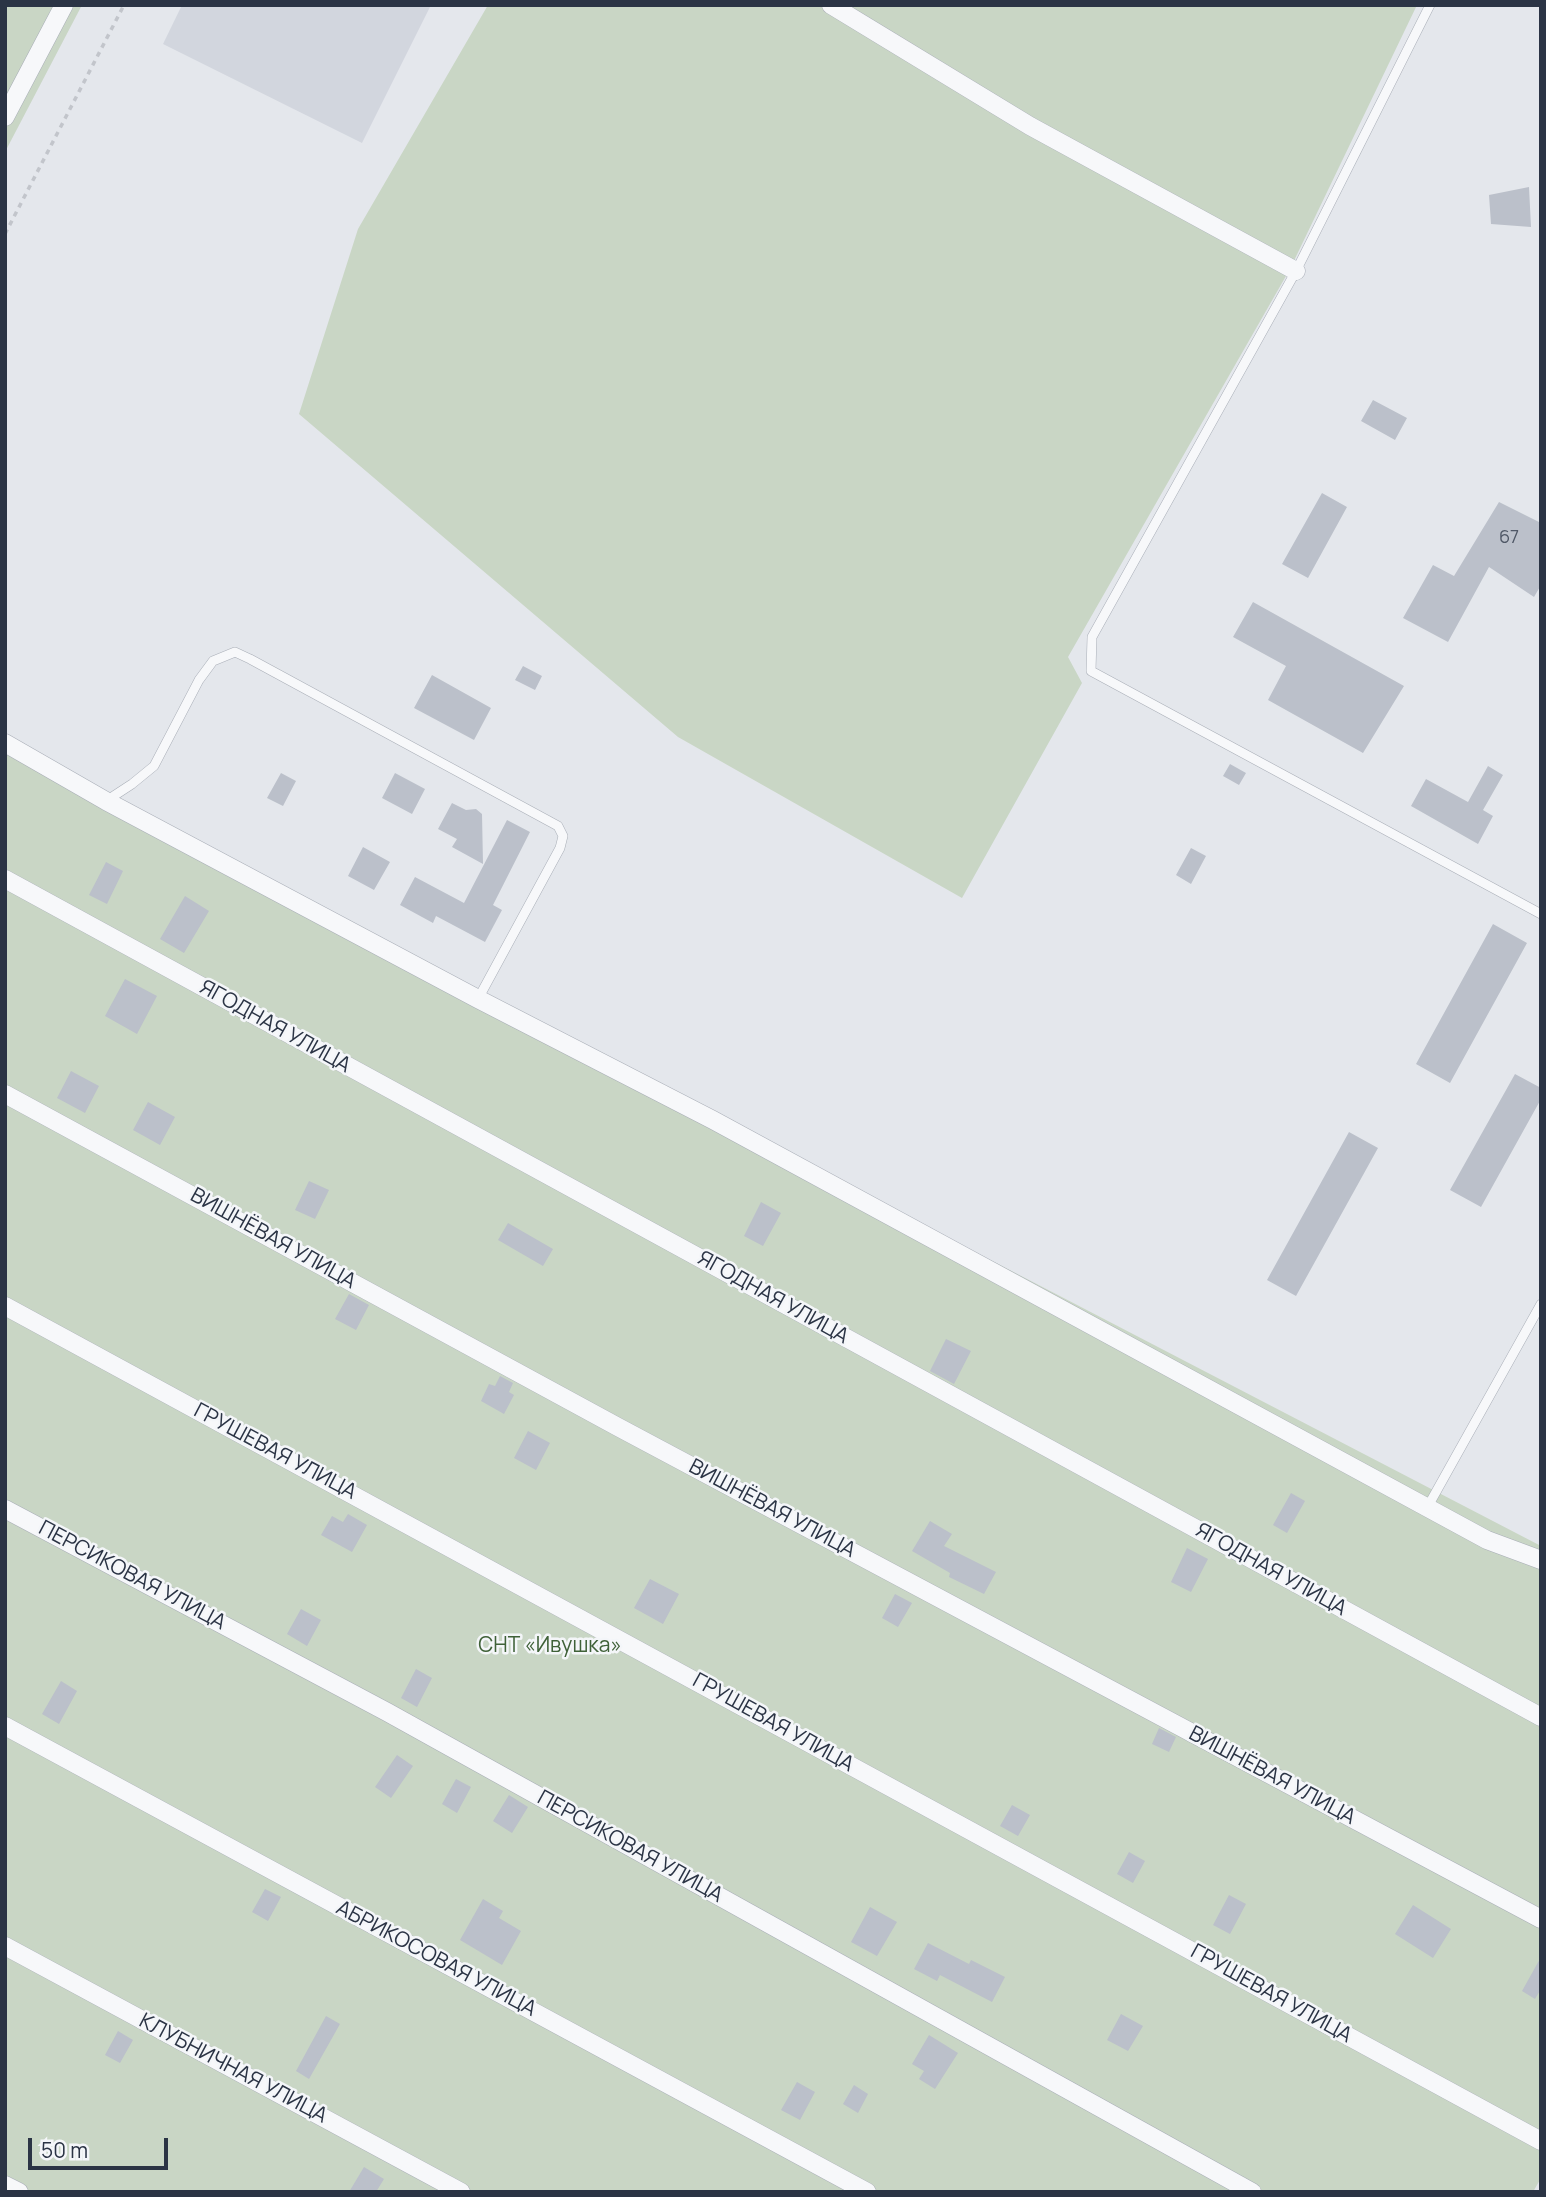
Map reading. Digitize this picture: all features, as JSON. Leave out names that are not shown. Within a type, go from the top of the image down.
[{"type":"street","points":[[5,117],[64,5]]},
{"type":"street","points":[[831,5],[1030,126],[1296,271]]},
{"type":"street","points":[[5,743],[106,801],[478,999],[713,1120],[1487,1540],[1541,1560]]},
{"type":"street","name":"ЯГОДНАЯ УЛИЦА","points":[[5,879],[1541,1717]]},
{"type":"street","name":"ВИШНЁВАЯ УЛИЦА","points":[[5,1094],[618,1427],[1541,1919]]},
{"type":"street","name":"ГРУШЕВАЯ УЛИЦА","points":[[5,1306],[1541,2141]]},
{"type":"street","name":"ПЕРСИКОВАЯ УЛИЦА","points":[[5,1509],[387,1712],[1252,2192]]},
{"type":"street","name":"АБРИКОСОВАЯ УЛИЦА","points":[[5,1726],[867,2192]]},
{"type":"street","name":"КЛУБНИЧНАЯ УЛИЦА","points":[[5,1946],[461,2192]]},
{"type":"street","points":[[5,2185],[19,2192]]},
{"type":"lane","points":[[1430,5],[1296,271],[1092,637],[1091,671],[1541,914]]},
{"type":"lane","points":[[106,801],[154,766],[199,680],[213,661],[235,652],[250,659],[558,826],[563,836],[560,848],[478,999]]},
{"type":"lane","points":[[1427,1508],[1541,1304]]},
{"type":"path","points":[[5,234],[124,5]]},
{"type":"shaded area","points":[[182,5],[431,5],[362,143],[163,44]]},
{"type":"green space","points":[[5,5],[82,5],[5,152]]},
{"type":"green space","points":[[488,5],[1417,5],[1290,269],[1068,657],[1082,683],[962,898],[678,737],[299,414],[358,229]]},
{"type":"green space","name":"СНТ «Ивушка»","points":[[5,748],[1541,1546],[1541,2178],[1533,2192],[5,2192]]},
{"type":"building","points":[[1529,187],[1531,227],[1491,224],[1489,195]]},
{"type":"building","points":[[1373,400],[1407,418],[1395,440],[1361,421]]},
{"type":"building","points":[[1322,493],[1347,507],[1308,578],[1282,564]]},
{"type":"building","points":[[1499,502],[1541,523],[1541,585],[1534,597],[1489,567],[1448,642],[1403,618],[1433,565],[1454,576]]},
{"type":"building","points":[[1253,602],[1404,686],[1363,753],[1268,700],[1286,666],[1233,637]]},
{"type":"building","points":[[523,666],[542,676],[535,690],[515,680]]},
{"type":"building","points":[[432,675],[491,708],[474,740],[414,708]]},
{"type":"building","points":[[1230,764],[1246,773],[1239,785],[1223,776]]},
{"type":"building","points":[[1488,766],[1503,775],[1483,810],[1493,816],[1478,844],[1411,806],[1426,779],[1468,802]]},
{"type":"building","points":[[281,773],[296,781],[283,806],[267,798]]},
{"type":"building","points":[[395,773],[425,789],[412,814],[382,798]]},
{"type":"building","points":[[452,803],[466,810],[476,809],[482,814],[483,864],[452,847],[457,839],[438,829]]},
{"type":"building","points":[[507,820],[530,832],[493,905],[502,910],[485,942],[436,916],[433,923],[400,905],[415,877],[464,903]]},
{"type":"building","points":[[363,847],[390,862],[374,890],[348,876]]},
{"type":"building","points":[[1191,848],[1206,856],[1191,884],[1176,875]]},
{"type":"building","points":[[106,862],[123,871],[107,904],[89,895]]},
{"type":"building","points":[[185,896],[209,911],[184,953],[160,939]]},
{"type":"building","points":[[1493,924],[1527,943],[1450,1083],[1416,1064]]},
{"type":"building","points":[[125,979],[157,996],[137,1034],[105,1016]]},
{"type":"building","points":[[71,1071],[99,1086],[85,1113],[57,1098]]},
{"type":"building","points":[[1515,1074],[1541,1088],[1541,1099],[1481,1207],[1450,1190]]},
{"type":"building","points":[[148,1102],[175,1117],[160,1145],[133,1130]]},
{"type":"building","points":[[1349,1132],[1378,1148],[1296,1296],[1267,1280]]},
{"type":"building","points":[[309,1181],[329,1190],[315,1219],[295,1210]]},
{"type":"building","points":[[761,1202],[781,1213],[763,1246],[744,1236]]},
{"type":"building","points":[[508,1223],[553,1249],[543,1266],[498,1240]]},
{"type":"building","points":[[349,1294],[369,1305],[356,1330],[335,1319]]},
{"type":"building","points":[[946,1339],[971,1351],[954,1384],[930,1371]]},
{"type":"building","points":[[500,1376],[513,1383],[509,1392],[514,1395],[504,1414],[481,1401],[489,1384],[495,1386]]},
{"type":"building","points":[[528,1431],[550,1443],[536,1470],[514,1458]]},
{"type":"building","points":[[1291,1493],[1305,1501],[1287,1533],[1273,1525]]},
{"type":"building","points":[[348,1514],[367,1525],[352,1552],[321,1535],[332,1516],[343,1522]]},
{"type":"building","points":[[930,1521],[952,1534],[944,1546],[996,1572],[984,1594],[949,1577],[950,1573],[912,1551]]},
{"type":"building","points":[[1187,1548],[1208,1559],[1191,1592],[1171,1582]]},
{"type":"building","points":[[650,1579],[679,1594],[663,1624],[634,1608]]},
{"type":"building","points":[[895,1594],[912,1603],[898,1627],[882,1618]]},
{"type":"building","points":[[301,1609],[321,1620],[307,1646],[287,1634]]},
{"type":"building","points":[[416,1669],[432,1678],[417,1707],[401,1698]]},
{"type":"building","points":[[61,1681],[77,1691],[59,1724],[42,1714]]},
{"type":"building","points":[[1159,1728],[1176,1737],[1169,1752],[1152,1744]]},
{"type":"building","points":[[397,1755],[413,1766],[391,1798],[375,1787]]},
{"type":"building","points":[[456,1779],[471,1787],[457,1813],[442,1804]]},
{"type":"building","points":[[509,1795],[528,1807],[512,1833],[493,1821]]},
{"type":"building","points":[[1012,1805],[1030,1815],[1018,1836],[1000,1826]]},
{"type":"building","points":[[1129,1852],[1145,1861],[1133,1883],[1117,1874]]},
{"type":"building","points":[[265,1889],[281,1897],[268,1921],[252,1912]]},
{"type":"building","points":[[1229,1895],[1246,1904],[1230,1934],[1213,1925]]},
{"type":"building","points":[[483,1899],[503,1911],[499,1918],[521,1931],[502,1965],[460,1940]]},
{"type":"building","points":[[1413,1905],[1451,1929],[1433,1958],[1395,1934]]},
{"type":"building","points":[[870,1907],[897,1922],[877,1956],[851,1942]]},
{"type":"building","points":[[928,1943],[969,1964],[971,1960],[1005,1977],[992,2002],[940,1975],[937,1981],[914,1969]]},
{"type":"building","points":[[1541,1957],[1541,1989],[1535,1999],[1522,1991]]},
{"type":"building","points":[[1121,2014],[1143,2026],[1128,2051],[1107,2040]]},
{"type":"building","points":[[326,2016],[340,2024],[309,2079],[296,2071]]},
{"type":"building","points":[[118,2031],[133,2040],[120,2063],[105,2055]]},
{"type":"building","points":[[929,2035],[958,2053],[935,2089],[919,2079],[924,2071],[912,2064]]},
{"type":"building","points":[[797,2082],[815,2092],[800,2120],[781,2110]]},
{"type":"building","points":[[854,2085],[868,2094],[858,2113],[843,2104]]},
{"type":"building","points":[[364,2167],[384,2179],[376,2192],[349,2192]]}]
